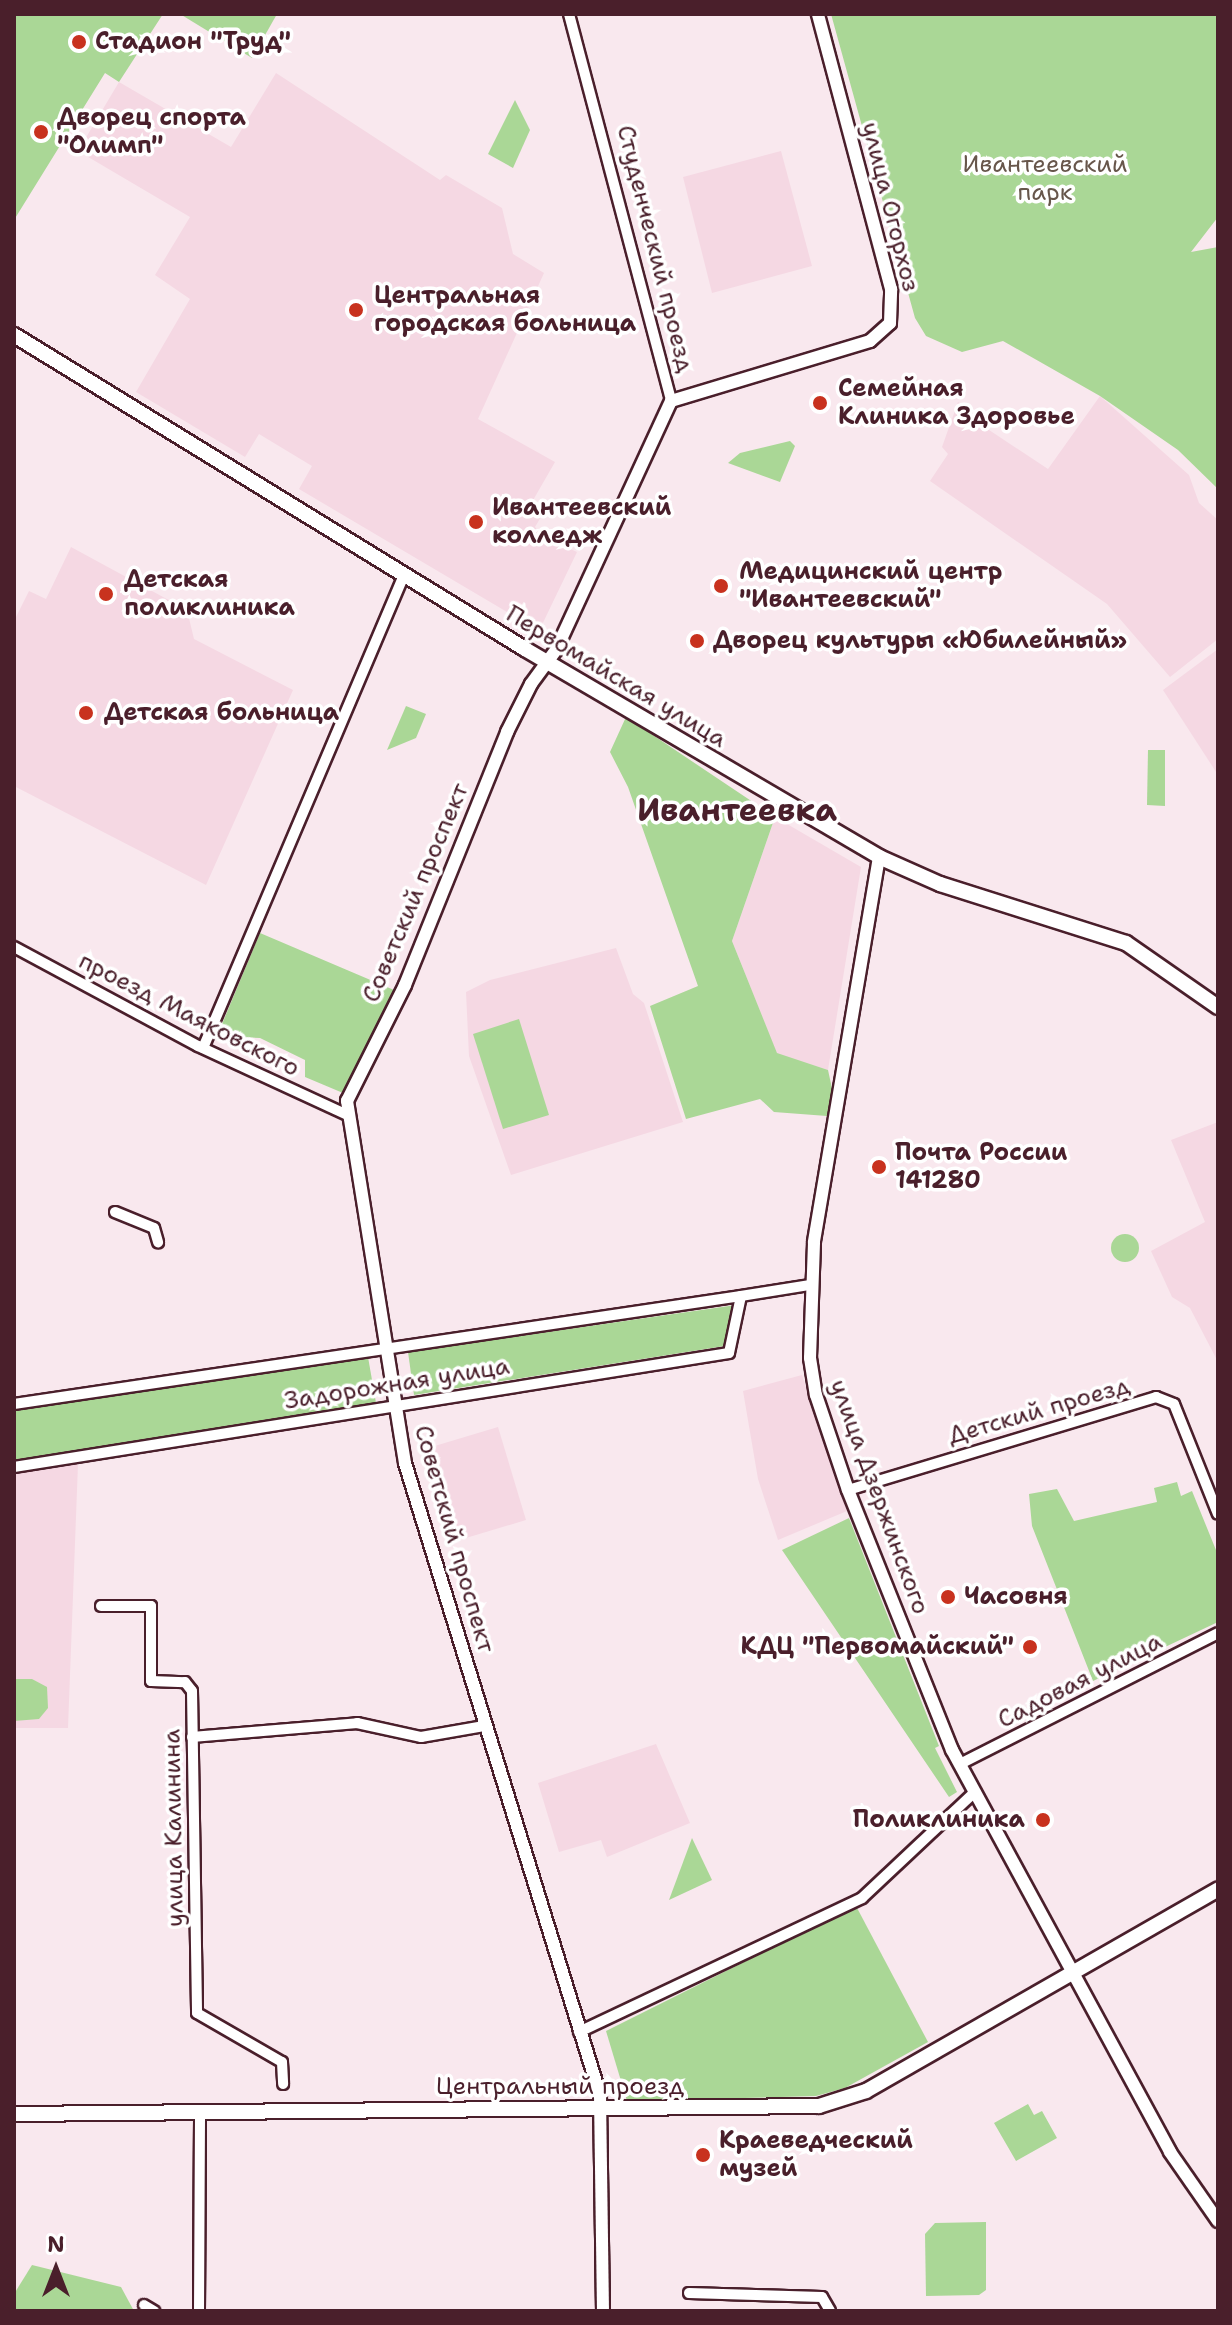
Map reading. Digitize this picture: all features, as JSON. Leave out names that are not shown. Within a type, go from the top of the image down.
[{"type":"main road","name":"Первомайская улица","points":[[14,335],[547,662],[879,857],[940,884],[1126,943],[1218,1007]]},
{"type":"main road","name":"Центральный проезд","points":[[14,2114],[200,2110],[777,2109],[844,2101],[1073,1974],[1218,1889]]},
{"type":"street","name":"Студенческий проезд","points":[[547,662],[671,401],[569,14]]},
{"type":"street","name":"улица Огорхоз","points":[[671,401],[870,341],[890,323],[891,289],[818,14]]},
{"type":"street","points":[[203,1048],[404,575]]},
{"type":"street","name":"Советский проспект","points":[[547,662],[507,732],[405,985],[347,1101],[347,1115],[408,1474],[602,2110],[603,2311]]},
{"type":"street","name":"улица Дзержинского","points":[[879,857],[810,1285],[811,1373],[848,1490],[960,1764],[1170,2152],[1218,2221]]},
{"type":"street","name":"проезд Маяковского","points":[[14,947],[203,1048],[347,1115]]},
{"type":"street","points":[[115,1212],[154,1228],[158,1242]]},
{"type":"street","name":"Задорожная улица","points":[[14,1404],[810,1285]]},
{"type":"street","name":"Задорожная улица","points":[[14,1467],[729,1353],[741,1296]]},
{"type":"street","name":"Детский проезд","points":[[848,1490],[1156,1397],[1174,1404],[1218,1514]]},
{"type":"street","name":"улица Калинина","points":[[101,1606],[151,1606],[151,1681],[185,1682],[192,1691],[197,2013],[282,2062],[283,2084]]},
{"type":"street","name":"Садовая улица","points":[[960,1764],[1218,1633]]},
{"type":"street","points":[[192,1737],[357,1723],[421,1737],[484,1726]]},
{"type":"street","points":[[579,2032],[862,1898],[975,1792]]},
{"type":"street","points":[[199,2311],[200,2110]]},
{"type":"street","points":[[689,2293],[822,2297],[830,2311]]},
{"type":"shaded area","name":"Центральная городская больница","points":[[276,73],[440,180],[446,175],[502,208],[513,254],[544,273],[478,419],[555,462],[528,509],[541,517],[535,527],[542,536],[577,552],[539,631],[299,489],[312,466],[259,434],[245,457],[136,392],[190,299],[155,275],[190,217],[78,151],[119,82],[231,147]]},
{"type":"shaded area","points":[[781,151],[812,266],[712,293],[683,177]]},
{"type":"shaded area","points":[[1100,396],[1189,475],[1199,503],[1218,520],[1218,639],[1170,677],[1107,604],[930,481],[948,454],[942,447],[958,402],[973,413],[971,418],[1048,469]]},
{"type":"shaded area","points":[[71,547],[187,610],[194,639],[293,690],[206,885],[14,786],[14,621],[29,591],[46,599]]},
{"type":"shaded area","points":[[1218,649],[1218,775],[1163,690]]},
{"type":"shaded area","points":[[775,817],[861,867],[828,1070],[777,1054],[732,941]]},
{"type":"shaded area","points":[[616,948],[633,994],[644,1003],[683,1122],[511,1175],[469,1056],[466,992],[490,980]]},
{"type":"shaded area","points":[[1218,1122],[1218,1362],[1190,1308],[1172,1297],[1151,1251],[1205,1222],[1171,1140]]},
{"type":"shaded area","points":[[802,1375],[847,1511],[778,1540],[758,1479],[743,1391]]},
{"type":"shaded area","points":[[498,1427],[526,1520],[456,1541],[428,1448]]},
{"type":"shaded area","points":[[78,1464],[68,1728],[14,1728],[14,1473]]},
{"type":"shaded area","points":[[656,1744],[690,1823],[607,1857],[601,1840],[559,1852],[538,1783]]},
{"type":"green space","name":"Стадион \"Труд\"","points":[[14,14],[163,14],[119,82],[105,73],[14,220]]},
{"type":"green space","name":"Стадион \"Труд\"","points":[[180,14],[277,14],[252,58]]},
{"type":"green space","name":"Ивантеевский парк","points":[[831,14],[1218,14],[1218,217],[1191,252],[1218,247],[1218,489],[1178,450],[1100,396],[1003,341],[962,352],[926,336],[915,318]]},
{"type":"green space","points":[[515,100],[530,130],[513,168],[488,154]]},
{"type":"green space","points":[[790,441],[795,446],[780,482],[728,463],[740,453]]},
{"type":"green space","points":[[406,706],[426,714],[416,738],[387,750]]},
{"type":"green space","points":[[626,717],[775,817],[732,941],[777,1053],[828,1070],[833,1093],[827,1116],[774,1112],[760,1099],[686,1119],[650,1006],[698,986],[628,787],[610,752]]},
{"type":"green space","points":[[1148,750],[1165,750],[1165,806],[1147,805]]},
{"type":"green space","points":[[260,933],[394,990],[343,1093],[305,1077],[305,1060],[260,1038],[217,1036]]},
{"type":"green space","points":[[519,1019],[549,1115],[503,1129],[473,1034]]},
{"type":"green space","points":[[1125,1234],[1135,1238],[1139,1248],[1135,1258],[1125,1262],[1115,1258],[1111,1248],[1115,1238]]},
{"type":"green space","points":[[736,1305],[725,1346],[414,1395],[408,1352]]},
{"type":"green space","points":[[368,1357],[376,1403],[14,1468],[14,1404],[179,1376]]},
{"type":"green space","points":[[1177,1482],[1181,1496],[1192,1491],[1218,1555],[1218,1622],[1093,1681],[1032,1526],[1029,1494],[1057,1489],[1074,1521],[1157,1502],[1154,1488]]},
{"type":"green space","points":[[849,1518],[939,1746],[935,1748],[957,1792],[949,1797],[782,1550]]},
{"type":"green space","points":[[14,1679],[32,1679],[47,1687],[48,1708],[39,1719],[14,1721]]},
{"type":"green space","points":[[692,1838],[712,1880],[669,1900]]},
{"type":"green space","points":[[856,1906],[928,2042],[845,2088],[816,2096],[627,2101],[606,2031]]},
{"type":"green space","points":[[1028,2104],[1034,2115],[1042,2111],[1057,2138],[1016,2161],[994,2123]]},
{"type":"green space","points":[[986,2222],[986,2290],[979,2295],[926,2296],[925,2234],[935,2223]]},
{"type":"green space","points":[[32,2265],[121,2287],[134,2311],[14,2311],[14,2294]]},
{"type":"place","name":"Стадион \"Труд\"","points":[[79,42]]},
{"type":"place","name":"Дворец спорта \"Олимп\"","points":[[41,132]]},
{"type":"place","name":"Центральная городская больница","points":[[356,310]]},
{"type":"place","name":"Семейная Клиника Здоровье","points":[[820,403]]},
{"type":"place","name":"Ивантеевский колледж","points":[[476,522]]},
{"type":"place","name":"Медицинский центр \"Ивантеевский\"","points":[[721,586]]},
{"type":"place","name":"Детская поликлиника","points":[[106,594]]},
{"type":"place","name":"Дворец культуры «Юбилейный»","points":[[697,641]]},
{"type":"place","name":"Детская больница","points":[[86,713]]},
{"type":"place","name":"Почта России 141280","points":[[879,1167]]},
{"type":"place","name":"Часовня","points":[[948,1597]]},
{"type":"place","name":"КДЦ \"Первомайский\"","points":[[1030,1647]]},
{"type":"place","name":"Поликлиника","points":[[1043,1820]]},
{"type":"place","name":"Краеведческий музей","points":[[703,2155]]},
{"type":"district","name":"Ивантеевка","points":[[737,810]]}]
